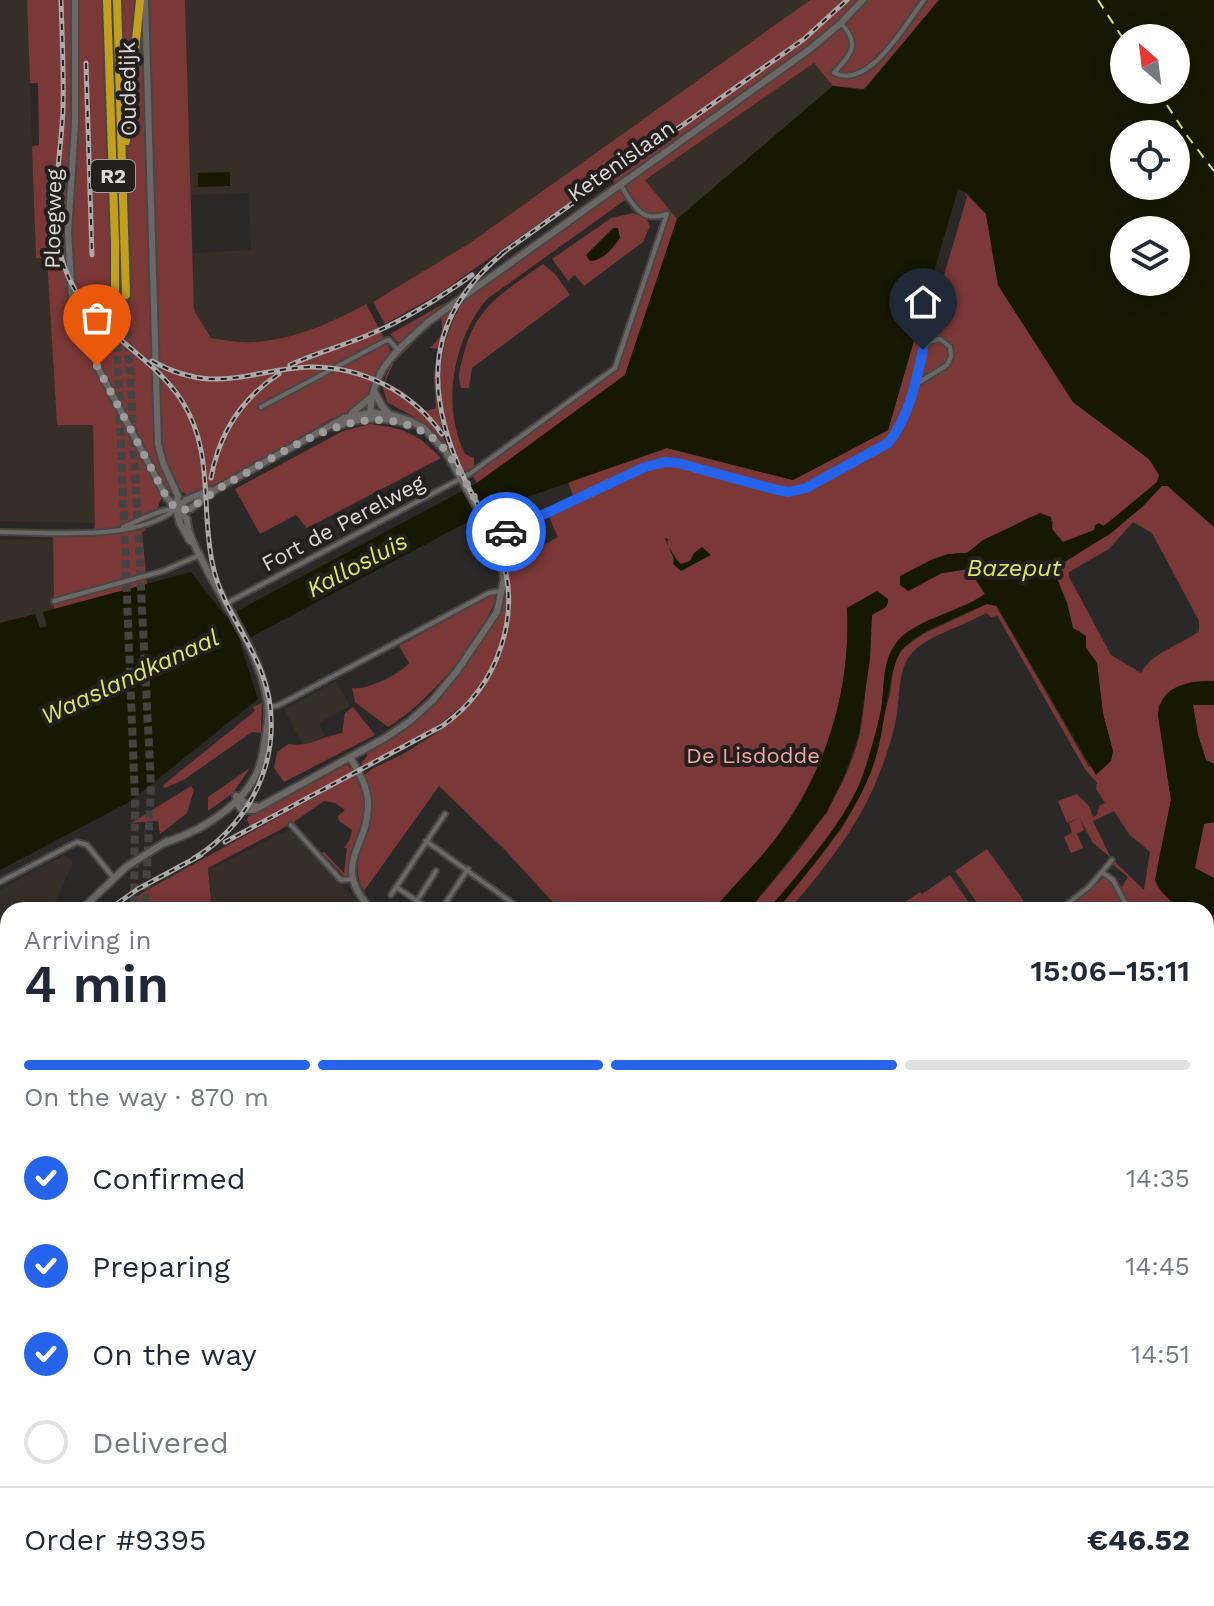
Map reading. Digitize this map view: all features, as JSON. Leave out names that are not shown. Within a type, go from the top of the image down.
[{"type":"highway","name":"R2","points":[[107,0],[115,296]]},
{"type":"highway","name":"R2","points":[[117,0],[126,295]]},
{"type":"highway","points":[[122,197],[142,0]]},
{"type":"street","name":"Ploegweg","points":[[75,0],[75,123],[68,232],[72,297],[97,366],[167,498],[176,509]]},
{"type":"street","name":"Oudedijk","points":[[142,0],[157,425],[163,463],[178,496],[176,509]]},
{"type":"street","name":"Ketenislaan","points":[[372,416],[377,377],[384,367],[460,297],[810,49],[863,0]]},
{"type":"street","points":[[841,23],[851,35],[852,44],[850,56],[834,73],[841,76],[858,75],[876,61],[924,0]]},
{"type":"street","name":"Fort de Perelweg","points":[[225,604],[462,478],[615,368],[667,214],[655,218],[643,215],[620,184]]},
{"type":"street","points":[[494,538],[656,463],[678,463],[777,490],[789,492],[806,488],[888,443],[898,431],[915,385],[923,350],[929,342],[940,339],[950,347],[951,357],[947,365],[915,385]]},
{"type":"street","points":[[261,407],[387,340],[399,351]]},
{"type":"street","name":"Ketenislaan","points":[[176,509],[186,500],[218,488],[315,436],[342,417],[359,410],[373,396]]},
{"type":"street","points":[[373,396],[389,414]]},
{"type":"street","name":"Ketenislaan","points":[[338,422],[389,414],[418,425],[433,438]]},
{"type":"street","name":"Ketenislaan","points":[[315,436],[372,416]]},
{"type":"street","points":[[236,799],[253,807],[270,800],[394,733],[433,700],[490,624],[503,591],[502,560],[494,538],[446,452],[433,438],[403,422],[372,416]]},
{"type":"street","points":[[0,532],[131,529],[164,519],[176,509],[182,528],[199,554],[259,671],[268,708],[263,751],[256,775],[236,799],[113,877],[89,902]]},
{"type":"street","points":[[54,601],[163,571],[199,554]]},
{"type":"street","points":[[268,708],[279,705],[489,593],[503,591]]},
{"type":"street","points":[[350,757],[364,784],[368,806],[355,851],[353,879],[365,902]]},
{"type":"street","points":[[391,895],[445,814]]},
{"type":"street","points":[[291,825],[341,880],[353,879]]},
{"type":"street","points":[[426,841],[511,902]]},
{"type":"street","points":[[0,882],[77,842],[87,845],[113,877]]},
{"type":"street","points":[[1069,902],[1103,873],[1112,860]]},
{"type":"street","points":[[446,902],[468,869]]},
{"type":"street","points":[[396,887],[417,901],[436,871]]},
{"type":"street","points":[[1103,873],[1113,880],[1125,902]]},
{"type":"shaded area","points":[[0,0],[27,0],[36,258],[47,258],[57,424],[93,425],[95,523],[0,521]]},
{"type":"shaded area","points":[[185,0],[810,0],[422,274],[336,320],[296,335],[253,342],[211,339],[194,310],[193,253],[251,250],[249,193],[191,195]]},
{"type":"shaded area","points":[[814,62],[833,86],[677,219],[644,181]]},
{"type":"shaded area","points":[[0,540],[53,540],[54,609],[43,612],[47,626],[39,629],[35,614],[0,623]]},
{"type":"shaded area","points":[[336,681],[350,706],[319,723],[325,736],[304,747],[284,709]]},
{"type":"shaded area","points":[[289,830],[357,902],[212,902],[210,869]]},
{"type":"shaded area","points":[[64,855],[73,862],[55,902],[0,902],[0,890]]},
{"type":"green space","points":[[27,0],[185,0],[194,310],[211,338],[249,342],[298,334],[366,304],[392,353],[377,372],[360,407],[329,420],[299,440],[203,491],[188,495],[178,490],[162,497],[157,509],[144,518],[146,530],[142,532],[147,584],[54,609],[53,536],[95,535],[93,425],[57,425],[47,259],[36,258],[32,146],[39,145],[38,83],[30,83]]},
{"type":"green space","points":[[810,0],[939,0],[864,89],[833,86],[814,63],[645,180],[677,219],[625,375],[477,483],[472,475],[478,468],[615,368],[667,215],[647,216],[628,198],[487,299],[466,333],[454,374],[452,394],[458,435],[465,454],[474,458],[474,467],[467,472],[461,469],[446,424],[440,381],[446,339],[454,318],[466,296],[618,187],[608,175],[440,293],[385,324],[373,302],[470,243]]},
{"type":"green space","name":"De Lisdodde","points":[[964,192],[986,214],[998,285],[1073,402],[1149,459],[1160,475],[1157,482],[1125,510],[1077,539],[1063,543],[1052,529],[1053,521],[1030,517],[967,553],[956,553],[908,591],[942,573],[969,569],[985,594],[923,623],[895,645],[886,669],[876,732],[858,788],[823,843],[775,902],[756,902],[830,805],[853,757],[863,717],[872,615],[886,607],[847,608],[841,694],[814,775],[777,836],[720,902],[553,902],[439,786],[364,891],[358,868],[372,799],[364,775],[444,727],[460,714],[486,683],[503,645],[510,617],[510,589],[501,552],[502,537],[509,535],[516,560],[558,537],[549,517],[576,504],[568,482],[667,448],[793,480],[888,430],[932,278],[942,282],[967,197]]},
{"type":"green space","points":[[633,213],[646,218],[650,226],[643,242],[584,286],[575,275],[568,281],[552,259],[611,218]]},
{"type":"green space","points":[[543,264],[555,274],[570,295],[472,368],[469,388],[461,388],[460,368],[475,325],[492,302]]},
{"type":"green space","points":[[458,302],[446,325],[437,363],[436,388],[442,432],[413,401],[383,383],[392,362],[409,344],[394,362],[385,382],[402,391],[426,411],[436,408],[434,377],[438,349],[430,348],[441,334],[441,316]]},
{"type":"green space","points":[[445,303],[403,342],[397,342],[390,334]]},
{"type":"green space","points":[[382,385],[425,416],[455,460],[414,417],[387,402]]},
{"type":"green space","points":[[370,424],[409,433],[441,458],[307,528],[296,515],[260,534],[235,489],[343,431]]},
{"type":"green space","points":[[1161,486],[1167,486],[1214,527],[1214,681],[1191,682],[1159,705],[1171,800],[1157,869],[1170,902],[1127,902],[1121,888],[1128,877],[1112,864],[1114,861],[1144,890],[1150,852],[1129,834],[1114,811],[1093,821],[1111,858],[1093,843],[1080,819],[1084,830],[1077,834],[1083,848],[1071,853],[1064,837],[1072,833],[1069,823],[1079,818],[1067,823],[1058,801],[1077,794],[1089,806],[1093,817],[1097,815],[1099,806],[1105,803],[1096,789],[1097,783],[1085,769],[997,615],[992,618],[986,613],[936,637],[911,654],[902,675],[890,743],[872,791],[852,828],[828,862],[796,902],[783,902],[842,828],[863,790],[890,694],[894,664],[902,649],[923,634],[987,604],[996,606],[1089,767],[1113,751],[1103,714],[1097,663],[1086,648],[1081,632],[1073,629],[1067,603],[1053,569],[1111,533]],"holes":[[[1133,522],[1152,533],[1199,621],[1199,631],[1152,659],[1141,673],[1111,655],[1069,572],[1109,549]]]},
{"type":"green space","points":[[506,582],[507,610],[502,637],[494,662],[482,683],[449,717],[363,767],[361,763],[367,756],[366,751],[400,731],[428,708],[464,667],[496,618]]},
{"type":"green space","points":[[494,594],[495,601],[487,618],[464,653],[435,688],[403,717],[388,727],[355,702],[352,688],[382,681],[409,663],[399,646]]},
{"type":"green space","points":[[262,703],[261,733],[252,732],[185,779],[165,788],[162,786],[255,711],[253,707]]},
{"type":"green space","points":[[1193,705],[1214,705],[1214,764],[1206,760]]},
{"type":"green space","points":[[353,707],[375,735],[284,782],[274,768],[277,752],[289,744],[309,743],[342,733],[345,713]]},
{"type":"green space","points":[[347,765],[355,772],[250,827],[248,817],[336,768],[346,769],[338,768]]},
{"type":"green space","points":[[250,768],[233,793],[208,811],[208,797]]},
{"type":"green space","points":[[356,774],[364,795],[364,813],[352,851],[348,877],[322,853],[344,873],[347,848],[344,848],[352,830],[339,821],[338,816],[345,810],[335,803],[324,801],[291,824],[208,868],[211,902],[128,902]]},
{"type":"green space","points":[[191,786],[194,790],[187,813],[160,834],[158,821],[131,823]]},
{"type":"green space","points":[[1214,822],[1214,878],[1194,868],[1204,824]]},
{"type":"green space","points":[[987,849],[1024,901],[976,902],[955,871]]},
{"type":"green space","points":[[950,875],[969,902],[905,902],[920,892],[922,894]]},
{"type":"green space","points":[[1103,878],[1111,882],[1122,902],[1113,902],[1074,902]]},
{"type":"water","points":[[939,0],[1214,0],[1214,527],[1168,486],[1162,486],[1111,533],[1053,569],[1073,628],[1086,636],[1086,648],[1097,663],[1103,714],[1113,751],[1111,761],[1096,775],[997,606],[987,604],[918,636],[901,651],[893,671],[876,757],[858,799],[806,875],[784,902],[775,902],[823,843],[858,788],[879,717],[887,660],[895,645],[924,622],[985,594],[969,569],[942,573],[908,591],[900,585],[900,576],[933,559],[967,553],[983,540],[1040,513],[1051,517],[1052,529],[1063,542],[1094,530],[1095,525],[1099,523],[1104,526],[1157,482],[1159,475],[1149,459],[1073,402],[998,285],[986,214],[967,193],[958,189],[888,430],[793,480],[667,448],[490,510],[240,643],[258,699],[129,802],[0,870],[0,623],[35,614],[40,628],[47,626],[43,612],[191,572],[226,617],[477,483],[625,375],[677,219],[833,86],[866,88]]},
{"type":"water","points":[[230,172],[230,186],[198,187],[198,173]]},
{"type":"water","points":[[613,228],[618,228],[620,238],[611,250],[590,261],[586,255]]},
{"type":"water","points":[[668,546],[681,564],[690,561],[702,547],[711,555],[681,571],[673,564]]},
{"type":"water","points":[[877,591],[888,599],[885,607],[872,615],[870,659],[859,734],[845,774],[827,812],[755,902],[720,902],[786,825],[814,775],[841,694],[847,608]]},
{"type":"water","points":[[1214,681],[1214,705],[1193,705],[1206,760],[1214,764],[1214,822],[1204,824],[1195,868],[1214,878],[1214,902],[1174,902],[1163,894],[1155,880],[1171,800],[1158,715],[1164,697],[1170,691],[1195,682]]},
{"type":"ferry route","points":[[1098,0],[1114,24]]},
{"type":"ferry route","points":[[1166,104],[1214,171]]},
{"type":"tunnel","points":[[126,295],[151,785],[145,902]]},
{"type":"tunnel","points":[[115,296],[135,799],[134,902]]},
{"type":"railway","points":[[61,0],[63,109],[56,228],[64,266],[87,307],[168,383],[192,421],[203,461],[213,566],[228,606],[261,671],[269,698],[269,751],[262,777],[235,823],[216,843],[193,859]]},
{"type":"railway","points":[[501,254],[804,39],[847,0]]},
{"type":"railway","points":[[86,63],[92,255]]},
{"type":"railway","points":[[225,842],[442,726],[462,710],[491,670],[507,623],[509,599],[506,574],[499,549],[450,445],[438,383],[440,354],[447,326],[461,299],[481,274],[508,249]]},
{"type":"railway","points":[[290,365],[386,327],[424,307],[472,275]]},
{"type":"railway","points":[[152,361],[174,371],[213,379],[309,367],[348,371],[384,384],[401,394],[442,434]]},
{"type":"railway","points":[[211,478],[220,447],[234,418],[254,394],[279,374]]},
{"type":"railway","points":[[119,902],[201,855]]},
{"type":"way so far","points":[[97,366],[167,498],[176,509],[190,509],[218,488],[315,436],[354,421],[382,418],[403,422],[433,438],[456,467],[494,538],[506,532]]},
{"type":"route","points":[[506,532],[656,463],[678,463],[777,490],[789,492],[806,488],[888,443],[898,431],[915,385],[923,350]]},
{"type":"water label","name":"Kallosluis","points":[[357,565]]},
{"type":"water label","name":"Bazeput","points":[[1014,568]]},
{"type":"water label","name":"Waaslandkanaal","points":[[130,677]]}]
